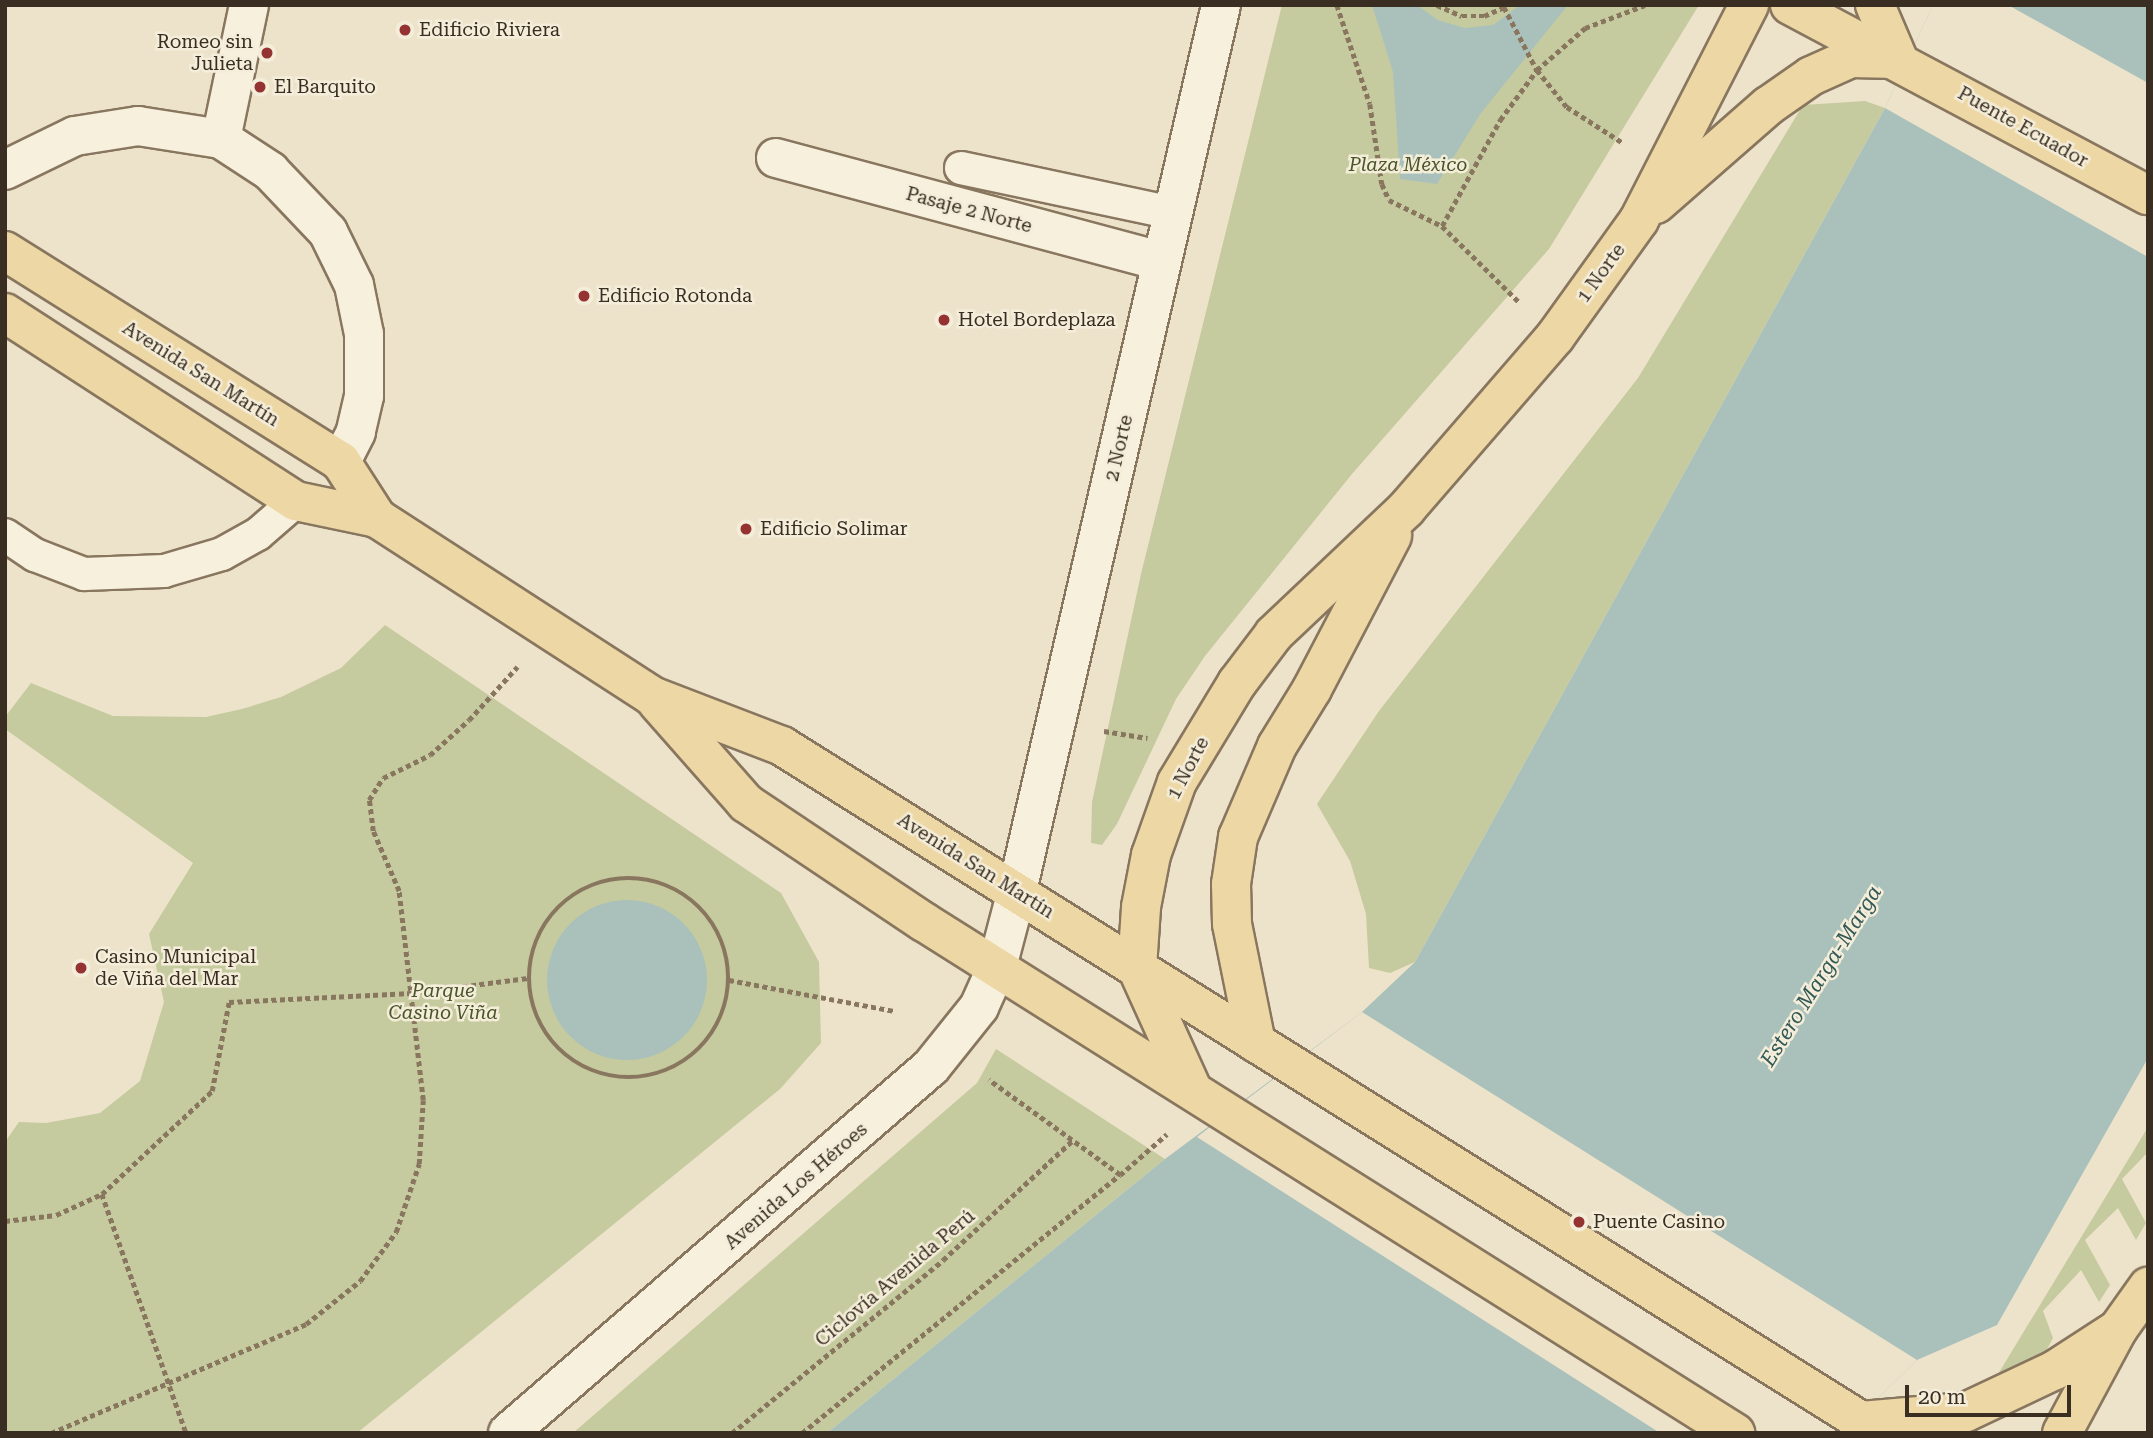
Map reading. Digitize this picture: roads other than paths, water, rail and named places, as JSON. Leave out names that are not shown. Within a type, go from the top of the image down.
[{"type":"main road","name":"1 Norte","points":[[1208,1099],[1137,968],[1140,907],[1151,855],[1177,782],[1274,634],[1406,509],[1555,337],[1639,220],[1749,5]]},
{"type":"main road","name":"Puente Ecuador","points":[[1790,5],[1902,61],[2148,195]]},
{"type":"main road","points":[[1639,220],[1768,106],[1811,76],[1851,58],[1902,61],[1875,5]]},
{"type":"main road","name":"Avenida San Martín","points":[[5,251],[341,462],[377,518]]},
{"type":"main road","name":"Avenida San Martín","points":[[5,313],[296,501],[377,518],[551,628],[652,696],[782,746],[1017,891],[1271,1053]]},
{"type":"main road","name":"1 Norte","points":[[1271,1053],[1232,924],[1231,884],[1238,836],[1277,746],[1312,689],[1406,509]]},
{"type":"main road","name":"Avenida San Martín","points":[[652,696],[746,803],[997,967],[1208,1099]]},
{"type":"main road","points":[[1271,1053],[1875,1427],[1966,1412],[2055,1370],[2119,1329]]},
{"type":"main road","points":[[1208,1099],[1735,1433]]},
{"type":"main road","points":[[2062,1433],[2119,1329],[2148,1287]]},
{"type":"street","points":[[221,139],[249,5]]},
{"type":"street","name":"2 Norte","points":[[1017,891],[1221,5]]},
{"type":"street","points":[[5,170],[43,149],[108,130],[138,125],[221,139],[270,171],[328,232],[354,285],[364,334],[364,396],[356,432],[341,462]]},
{"type":"street","name":"Pasaje 2 Norte","points":[[776,158],[1161,261]]},
{"type":"street","name":"Avenida Los Héroes","points":[[508,1433],[908,1090],[948,1049],[979,1007],[997,967],[1017,891]]},
{"type":"lane","points":[[961,168],[1173,213]]},
{"type":"lane","points":[[5,535],[35,555],[84,574],[164,571],[222,554],[258,534],[296,501]]},
{"type":"water","points":[[1372,5],[1417,5],[1438,20],[1465,28],[1493,25],[1520,5],[1568,5],[1481,113],[1437,184],[1400,179],[1393,72]]},
{"type":"water","name":"Estero Marga-Marga","points":[[1933,5],[2148,5],[2148,1058],[1997,1325],[1917,1360],[1842,1433],[827,1433],[1165,1159],[1362,1012],[1415,962],[1885,108]]},
{"type":"water","points":[[627,900],[658,906],[684,923],[701,949],[707,980],[701,1011],[684,1037],[658,1054],[627,1060],[596,1054],[570,1037],[553,1011],[547,980],[553,949],[570,923],[596,906]]},
{"type":"place","name":"Edificio Riviera","points":[[405,30]]},
{"type":"place","name":"Romeo sin Julieta","points":[[267,53]]},
{"type":"place","name":"El Barquito","points":[[260,87]]},
{"type":"place","name":"Edificio Rotonda","points":[[584,296]]},
{"type":"place","name":"Hotel Bordeplaza","points":[[944,320]]},
{"type":"place","name":"Edificio Solimar","points":[[746,529]]},
{"type":"place","name":"Casino Municipal de Viña del Mar","points":[[81,968]]},
{"type":"place","name":"Puente Casino","points":[[1579,1222]]},
{"type":"park label","name":"Plaza México","points":[[1408,165]]},
{"type":"park label","name":"Parque Casino Viña","points":[[443,1002]]}]
